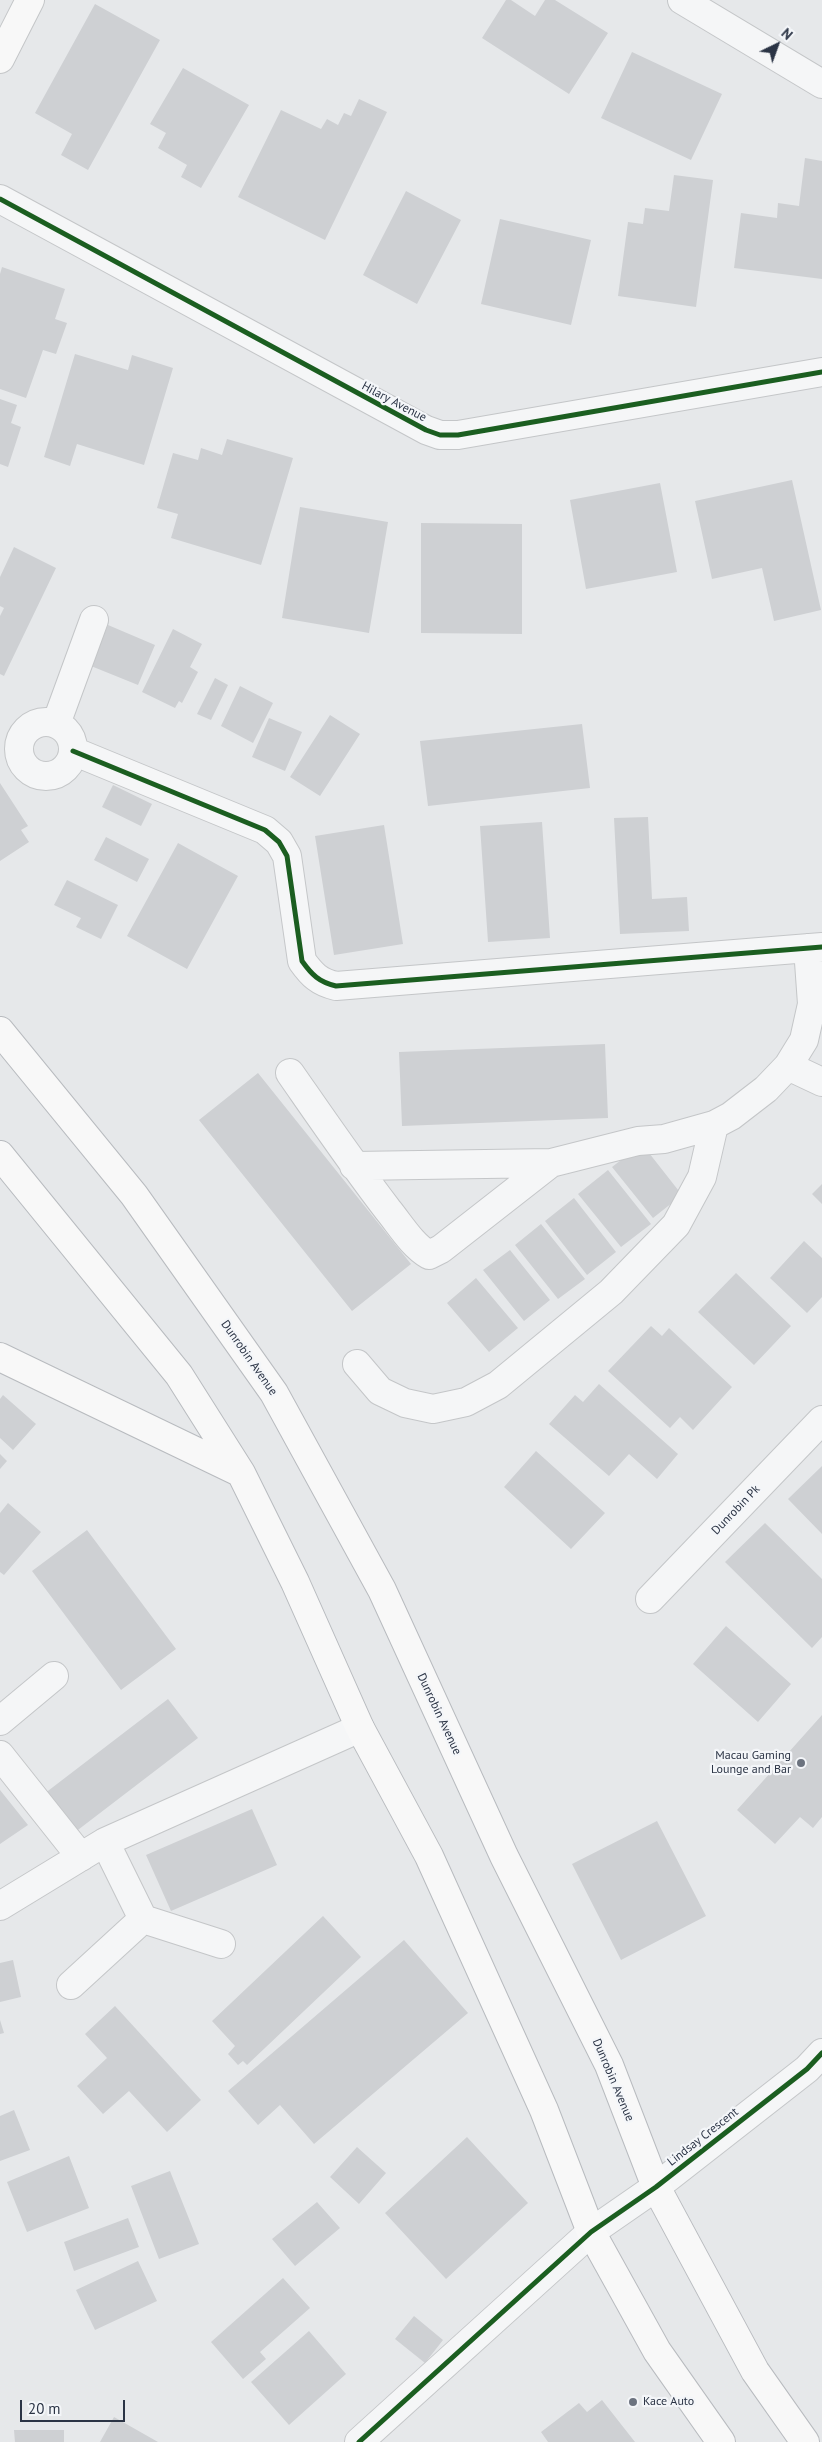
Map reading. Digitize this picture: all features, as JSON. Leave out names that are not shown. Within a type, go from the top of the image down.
[{"type":"main road","points":[[0,59],[30,0]]},
{"type":"main road","name":"Dunrobin Avenue","points":[[0,1030],[134,1195],[274,1393],[382,1590],[504,1856],[609,2065],[656,2187],[755,2371],[806,2442]]},
{"type":"main road","points":[[0,1155],[179,1376],[241,1473],[295,1582],[360,1728],[434,1865],[544,2110],[591,2232],[657,2351],[721,2442]]},
{"type":"main road","points":[[0,1357],[241,1473]]},
{"type":"street","points":[[682,0],[822,84]]},
{"type":"street","name":"Hilary Avenue","points":[[0,199],[426,430],[440,435],[458,435],[822,372]]},
{"type":"street","points":[[56,724],[94,620]]},
{"type":"street","points":[[44,721],[56,724],[66,730],[71,740],[73,751],[70,763],[60,772],[49,776],[36,774],[26,768],[20,757],[18,745],[23,734],[32,725],[44,721]]},
{"type":"street","points":[[73,751],[265,830],[279,842],[287,856],[302,961],[311,974],[322,983],[336,986],[815,947],[812,1004],[804,1040],[788,1066],[766,1089],[731,1116],[714,1125],[664,1139],[638,1141],[550,1163],[354,1166]]},
{"type":"street","points":[[788,1066],[822,1082]]},
{"type":"street","points":[[290,1073],[354,1166],[421,1250],[429,1255],[441,1249],[550,1163]]},
{"type":"street","points":[[357,1364],[380,1391],[405,1403],[433,1409],[466,1402],[498,1385],[611,1292],[676,1225],[702,1177],[714,1125]]},
{"type":"street","name":"Dunrobin Pk","points":[[650,1599],[822,1420]]},
{"type":"street","points":[[0,1721],[54,1676]]},
{"type":"street","points":[[0,1906],[104,1842],[360,1728]]},
{"type":"street","points":[[0,1755],[81,1857]]},
{"type":"street","points":[[104,1842],[143,1919],[221,1944]]},
{"type":"street","points":[[71,1986],[143,1919]]},
{"type":"street","name":"Lindsay Crescent","points":[[359,2442],[591,2232],[656,2187],[807,2068],[822,2053]]},
{"type":"building","points":[[506,0],[511,0],[535,16],[545,0],[555,0],[608,33],[569,94],[482,38]]},
{"type":"building","points":[[95,4],[160,40],[88,170],[61,155],[72,134],[35,113]]},
{"type":"building","points":[[632,52],[722,94],[691,160],[601,118]]},
{"type":"building","points":[[183,68],[249,105],[201,188],[181,177],[187,165],[158,148],[166,133],[150,124]]},
{"type":"building","points":[[359,99],[387,112],[325,240],[238,197],[281,110],[321,129],[327,119],[338,125],[344,113],[351,116]]},
{"type":"building","points":[[805,158],[822,161],[822,279],[734,268],[741,213],[777,218],[778,203],[799,206]]},
{"type":"building","points":[[674,175],[713,180],[696,307],[618,296],[628,222],[643,224],[645,208],[669,211]]},
{"type":"building","points":[[406,191],[461,220],[417,304],[363,275]]},
{"type":"building","points":[[500,219],[591,240],[571,325],[481,304]]},
{"type":"building","points":[[2,267],[65,289],[55,319],[67,323],[56,354],[43,350],[26,398],[0,389],[0,274]]},
{"type":"building","points":[[75,354],[128,370],[132,355],[173,368],[144,465],[77,444],[70,466],[44,457]]},
{"type":"building","points":[[0,399],[17,405],[11,423],[21,427],[8,467],[0,464]]},
{"type":"building","points":[[227,439],[293,458],[261,565],[171,538],[178,514],[157,508],[173,453],[198,460],[201,448],[222,455]]},
{"type":"building","points":[[792,480],[821,610],[774,621],[762,568],[712,579],[695,501]]},
{"type":"building","points":[[660,483],[677,572],[586,589],[570,500]]},
{"type":"building","points":[[300,507],[388,522],[369,633],[282,618]]},
{"type":"building","points":[[421,523],[522,524],[522,634],[421,633]]},
{"type":"building","points":[[14,547],[56,568],[4,676],[0,674],[0,616],[4,608],[0,606],[0,577]]},
{"type":"building","points":[[108,625],[155,645],[138,685],[91,666]]},
{"type":"building","points":[[173,629],[202,644],[190,667],[198,672],[182,703],[179,701],[175,708],[142,692]]},
{"type":"building","points":[[215,678],[228,685],[211,720],[197,714]]},
{"type":"building","points":[[240,686],[273,703],[253,743],[221,726]]},
{"type":"building","points":[[330,715],[360,734],[320,796],[290,777]]},
{"type":"building","points":[[269,718],[302,732],[285,771],[252,757]]},
{"type":"building","points":[[582,724],[590,788],[428,806],[420,741]]},
{"type":"building","points":[[0,783],[28,826],[21,830],[29,842],[0,861]]},
{"type":"building","points":[[113,785],[152,804],[141,826],[102,807]]},
{"type":"building","points":[[648,817],[652,899],[687,897],[689,931],[620,934],[614,818]]},
{"type":"building","points":[[542,822],[550,938],[488,942],[480,826]]},
{"type":"building","points":[[384,825],[403,944],[334,955],[315,836]]},
{"type":"building","points":[[106,837],[149,859],[137,882],[94,860]]},
{"type":"building","points":[[178,843],[238,876],[187,969],[127,936]]},
{"type":"building","points":[[67,880],[118,905],[101,939],[76,927],[81,918],[54,905]]},
{"type":"building","points":[[605,1044],[608,1118],[402,1126],[399,1052]]},
{"type":"building","points":[[258,1073],[411,1264],[352,1311],[199,1120]]},
{"type":"building","points":[[642,1144],[682,1195],[653,1218],[612,1167]]},
{"type":"building","points":[[608,1170],[651,1224],[621,1247],[578,1194]]},
{"type":"building","points":[[822,1184],[822,1204],[812,1194]]},
{"type":"building","points":[[574,1198],[616,1252],[587,1275],[545,1221]]},
{"type":"building","points":[[541,1224],[585,1279],[558,1299],[515,1245]]},
{"type":"building","points":[[804,1241],[822,1258],[822,1297],[807,1313],[770,1278]]},
{"type":"building","points":[[510,1250],[550,1300],[524,1321],[483,1270]]},
{"type":"building","points":[[736,1273],[791,1326],[754,1365],[698,1312]]},
{"type":"building","points":[[476,1278],[518,1328],[489,1352],[447,1303]]},
{"type":"building","points":[[651,1326],[662,1336],[669,1328],[732,1387],[693,1430],[680,1417],[670,1428],[608,1371]]},
{"type":"building","points":[[599,1384],[678,1454],[657,1479],[629,1454],[609,1476],[549,1424],[575,1395],[583,1402]]},
{"type":"building","points":[[3,1395],[36,1424],[13,1450],[0,1438],[0,1399]]},
{"type":"building","points":[[536,1451],[605,1513],[571,1549],[504,1487]]},
{"type":"building","points":[[0,1454],[7,1461],[0,1469]]},
{"type":"building","points":[[822,1466],[822,1534],[788,1499]]},
{"type":"building","points":[[8,1503],[41,1532],[4,1575],[0,1572],[0,1513]]},
{"type":"building","points":[[765,1523],[822,1579],[822,1637],[812,1648],[725,1562]]},
{"type":"building","points":[[87,1530],[176,1649],[121,1690],[32,1571]]},
{"type":"building","points":[[726,1626],[791,1684],[758,1722],[693,1664]]},
{"type":"building","points":[[168,1699],[198,1738],[70,1836],[40,1797]]},
{"type":"building","name":"Macau Gaming Lounge and Bar","points":[[822,1715],[822,1817],[813,1828],[800,1817],[775,1844],[737,1810]]},
{"type":"building","points":[[0,1790],[28,1825],[0,1844]]},
{"type":"building","points":[[252,1809],[277,1865],[171,1911],[146,1855]]},
{"type":"building","points":[[657,1821],[706,1916],[621,1960],[572,1864]]},
{"type":"building","points":[[323,1916],[361,1957],[247,2065],[243,2061],[238,2065],[228,2054],[235,2046],[212,2021]]},
{"type":"building","points":[[404,1940],[468,2013],[314,2144],[280,2105],[258,2125],[228,2091]]},
{"type":"building","points":[[13,1960],[21,1997],[0,2002],[0,1963]]},
{"type":"building","points":[[115,2006],[201,2100],[167,2132],[129,2091],[103,2114],[77,2086],[107,2058],[85,2034]]},
{"type":"building","points":[[0,2020],[4,2033],[0,2034]]},
{"type":"building","points":[[14,2110],[30,2150],[0,2161],[0,2116]]},
{"type":"building","points":[[467,2137],[528,2203],[446,2279],[385,2213]]},
{"type":"building","points":[[357,2147],[386,2173],[359,2204],[330,2177]]},
{"type":"building","points":[[69,2156],[89,2208],[27,2232],[7,2182]]},
{"type":"building","points":[[170,2171],[199,2244],[159,2259],[131,2186]]},
{"type":"building","points":[[317,2202],[340,2228],[295,2266],[272,2239]]},
{"type":"building","points":[[128,2218],[139,2247],[74,2271],[64,2242]]},
{"type":"building","points":[[138,2261],[157,2301],[95,2330],[76,2290]]},
{"type":"building","points":[[283,2278],[310,2308],[260,2352],[266,2359],[243,2379],[211,2342]]},
{"type":"building","points":[[414,2316],[443,2340],[425,2363],[395,2339]]},
{"type":"building","points":[[309,2331],[346,2374],[289,2425],[251,2382]]},
{"type":"building","points":[[602,2400],[635,2442],[548,2442],[541,2432],[579,2403],[587,2412]]},
{"type":"building","points":[[114,2417],[158,2442],[100,2442]]},
{"type":"building","points":[[14,2430],[64,2430],[64,2442],[15,2442]]},
{"type":"cycle path","points":[[0,199],[426,430],[440,435],[458,435],[822,372]]},
{"type":"cycle path","points":[[73,751],[265,830],[279,842],[287,856],[302,961],[316,977],[336,986],[822,947]]},
{"type":"cycle path","points":[[359,2442],[591,2232],[656,2187],[807,2069],[822,2053]]},
{"type":"place","name":"Macau Gaming Lounge and Bar","points":[[801,1763]]},
{"type":"place","name":"Kace Auto","points":[[633,2402]]}]
